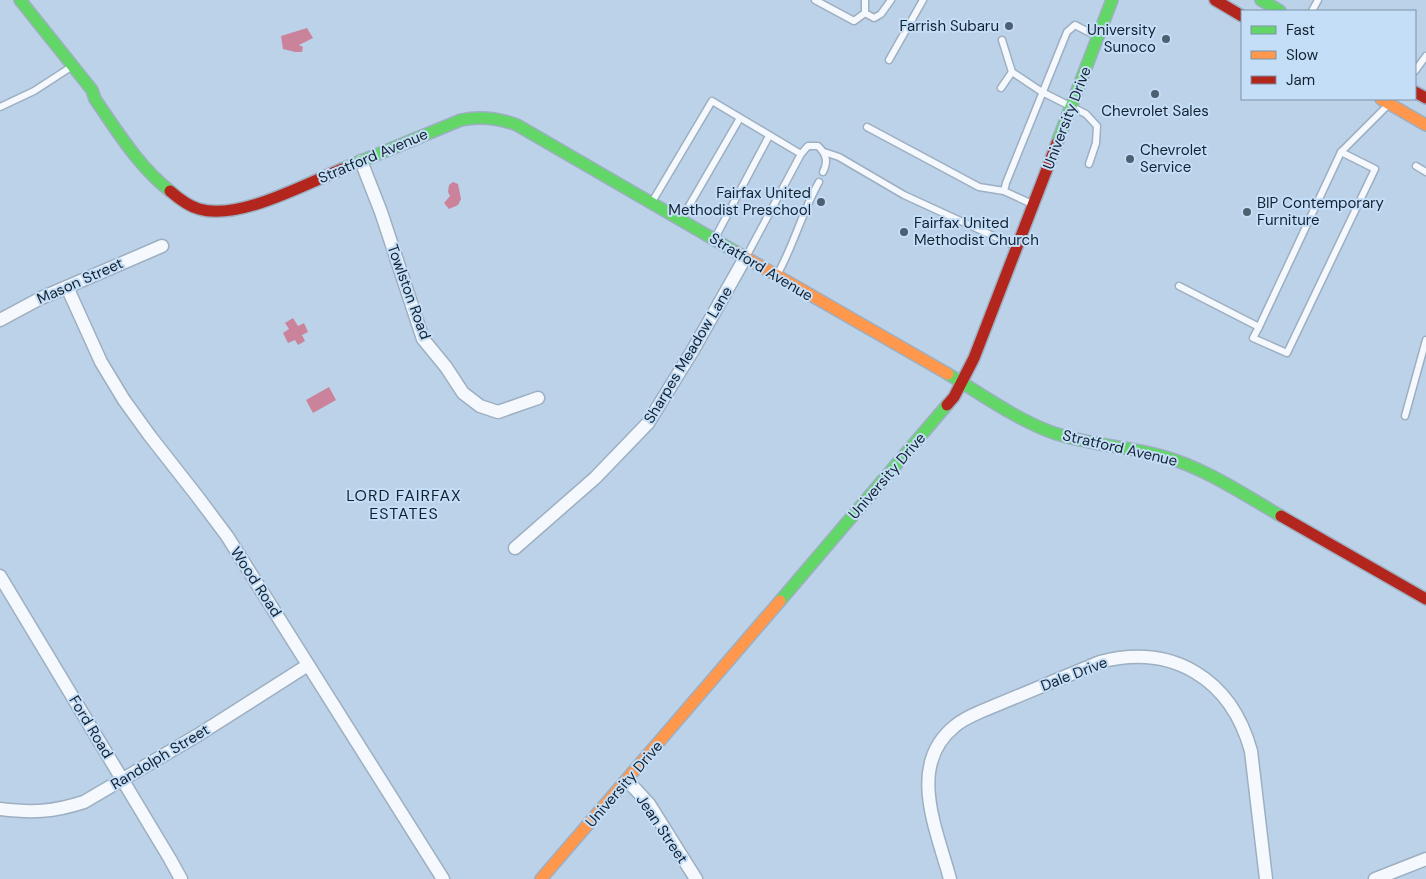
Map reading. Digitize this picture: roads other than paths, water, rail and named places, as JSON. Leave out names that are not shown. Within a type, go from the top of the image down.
[{"type":"street","name":"Stratford Avenue","points":[[20,0],[92,90],[95,99],[159,183],[172,195],[198,209],[220,212],[236,210],[267,200],[461,120],[475,117],[503,119],[714,239],[1020,418],[1049,431],[1085,441],[1163,456],[1208,473],[1426,599]]},
{"type":"street","name":"University Drive","points":[[541,879],[950,402],[974,358],[1112,0]]},
{"type":"street","points":[[1215,0],[1241,15]]},
{"type":"street","points":[[1261,0],[1278,10]]},
{"type":"street","points":[[1388,100],[1426,125]]},
{"type":"street","name":"Towlston Road","points":[[361,161],[381,212],[423,339],[464,393],[480,406],[498,412],[538,398]]},
{"type":"street","name":"Mason Street","points":[[0,320],[66,287],[162,246]]},
{"type":"street","name":"Sharpes Meadow Lane","points":[[515,548],[596,478],[648,424],[693,350],[745,258]]},
{"type":"street","name":"Wood Road","points":[[66,287],[102,362],[124,400],[227,536],[443,879]]},
{"type":"street","name":"Ford Road","points":[[0,576],[181,879]]},
{"type":"street","name":"Dale Drive","points":[[950,879],[928,800],[927,783],[932,756],[947,732],[964,720],[982,711],[1100,662],[1132,656],[1164,660],[1195,672],[1219,691],[1238,716],[1251,751],[1266,879]]},
{"type":"street","name":"Randolph Street","points":[[0,808],[38,812],[64,809],[97,796],[308,665]]},
{"type":"street","name":"Jean Street","points":[[627,780],[649,804],[696,879]]},
{"type":"street","points":[[1375,879],[1426,859]]},
{"type":"lane","points":[[816,0],[854,22],[865,13]]},
{"type":"lane","points":[[865,0],[865,13]]},
{"type":"lane","points":[[865,13],[874,18],[881,14],[891,0]]},
{"type":"lane","points":[[889,60],[922,0]]},
{"type":"lane","points":[[1004,190],[1067,32],[1075,25],[1098,37]]},
{"type":"lane","points":[[1002,40],[1012,72],[1042,92],[1086,114],[1097,126],[1096,143],[1089,164]]},
{"type":"lane","points":[[1416,70],[1426,56]]},
{"type":"lane","points":[[0,106],[34,91],[72,66]]},
{"type":"lane","points":[[1001,88],[1012,72]]},
{"type":"lane","points":[[1341,152],[1375,169],[1287,352],[1253,338],[1341,152],[1388,100]]},
{"type":"lane","points":[[651,203],[712,101],[800,154]]},
{"type":"lane","points":[[681,220],[740,118]]},
{"type":"lane","points":[[868,127],[979,187],[1004,190],[1033,204]]},
{"type":"lane","points":[[714,239],[769,136]]},
{"type":"lane","points":[[745,258],[800,154],[808,146],[818,146],[824,152],[839,157],[904,195],[1017,246]]},
{"type":"lane","points":[[823,172],[827,163],[824,152]]},
{"type":"lane","points":[[1416,166],[1426,172]]},
{"type":"lane","points":[[776,276],[792,248],[808,202],[818,182]]},
{"type":"lane","points":[[1179,286],[1259,327]]},
{"type":"lane","points":[[1405,416],[1426,340]]},
{"type":"place","name":"Farrish Subaru","points":[[1009,26]]},
{"type":"place","name":"University Sunoco","points":[[1166,39]]},
{"type":"place","name":"Chevrolet Sales","points":[[1155,94]]},
{"type":"place","name":"Chevrolet Service","points":[[1130,159]]},
{"type":"place","name":"Fairfax United Methodist Preschool","points":[[821,202]]},
{"type":"place","name":"BIP Contemporary Furniture","points":[[1247,212]]},
{"type":"place","name":"Fairfax United Methodist Church","points":[[904,232]]},
{"type":"district","name":"LORD FAIRFAX ESTATES","points":[[404,504]]}]
